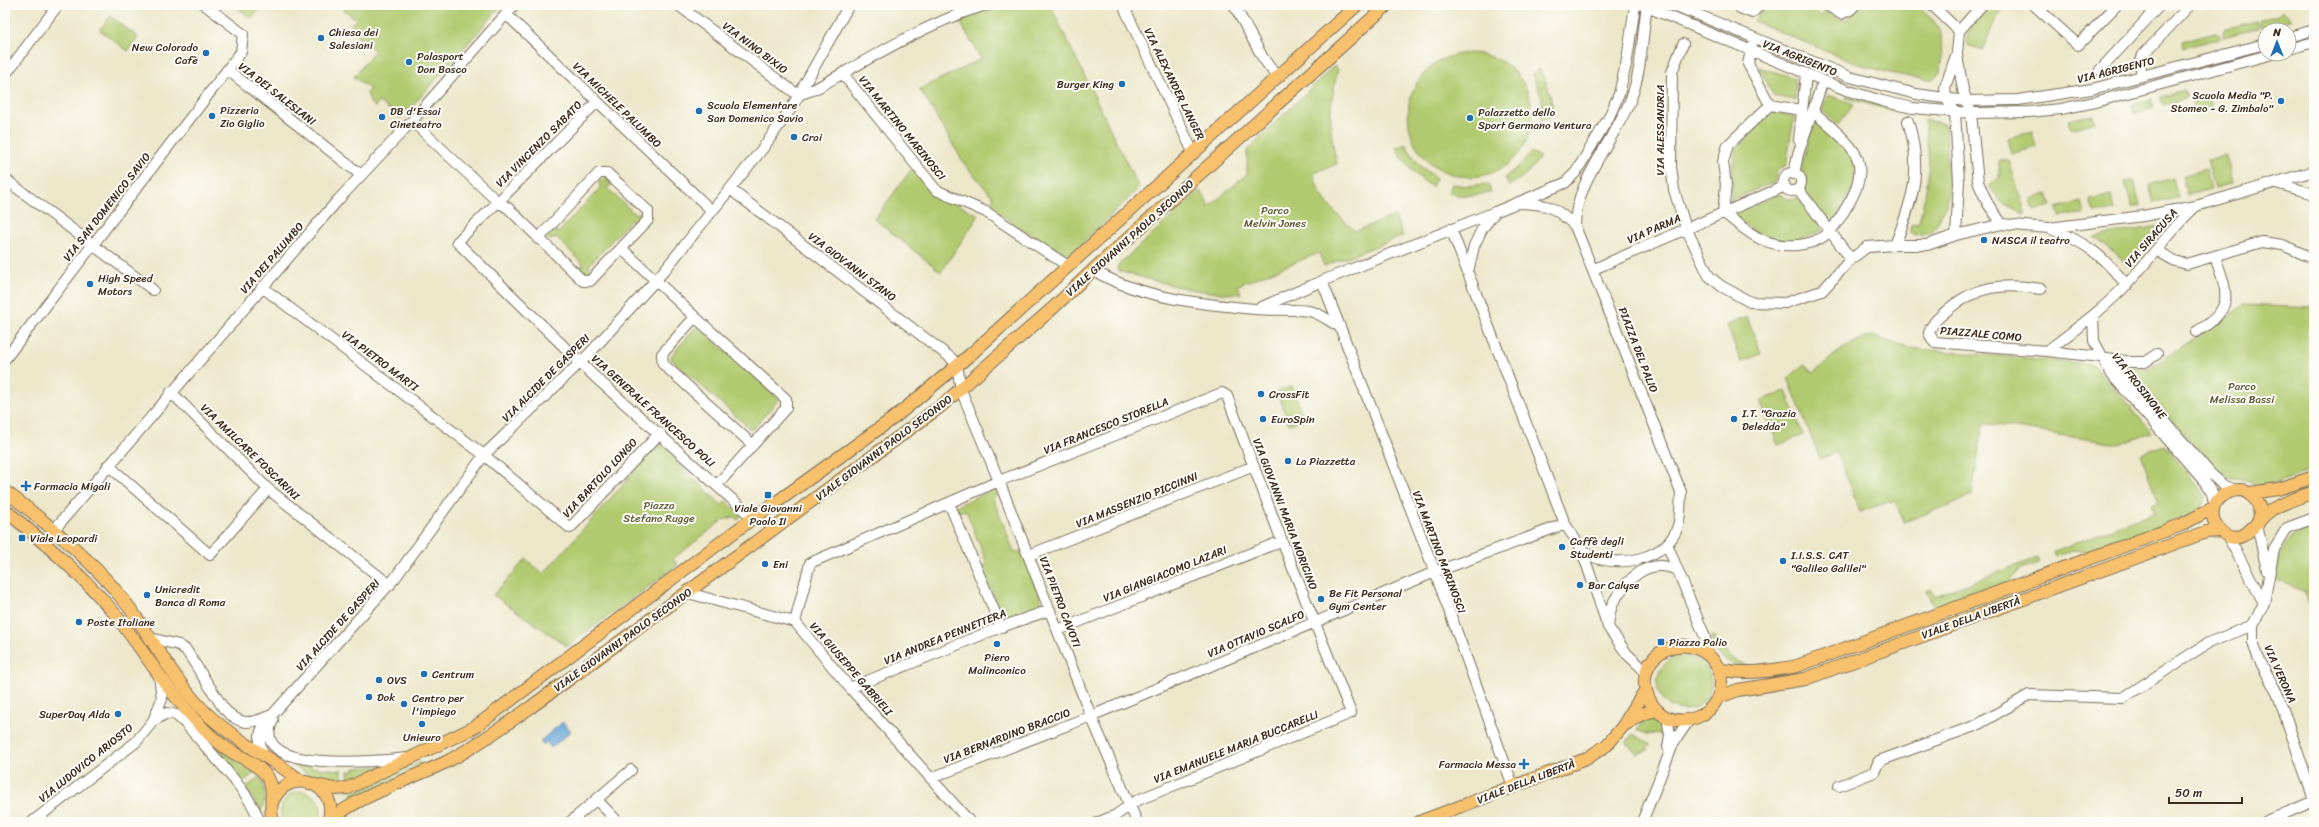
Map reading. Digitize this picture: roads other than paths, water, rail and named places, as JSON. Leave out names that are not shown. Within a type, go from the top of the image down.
[{"type":"main road","name":"VIALE GIOVANNI PAOLO SECONDO","points":[[5,491],[53,531],[103,578],[124,601],[190,695],[230,734],[301,781],[335,789],[348,788],[417,756],[475,726],[753,518],[895,417],[958,365],[1357,5]]},
{"type":"main road","name":"VIALE GIOVANNI PAOLO SECONDO","points":[[329,822],[339,814],[369,797],[446,762],[470,748],[531,707],[688,593],[961,390],[1092,270],[1388,5]]},
{"type":"main road","points":[[2233,489],[2250,493],[2278,489],[2314,477]]},
{"type":"main road","name":"VIALE DELLA LIBERTÀ","points":[[1719,668],[1751,673],[1775,670],[1815,660],[2174,528],[2200,517],[2214,506],[2222,494],[2233,489]]},
{"type":"main road","name":"VIALE DELLA LIBERTÀ","points":[[1623,726],[1642,714],[1662,714],[1678,720],[1689,720],[1701,716],[1712,708],[1719,697],[1738,690],[1805,679],[2206,532],[2244,536],[2270,510],[2314,492]]},
{"type":"main road","points":[[2250,493],[2259,506],[2258,523]]},
{"type":"main road","points":[[2214,506],[2213,517],[2224,533]]},
{"type":"main road","points":[[7,514],[71,568],[108,607],[178,702],[208,733],[266,775],[272,787],[271,806],[273,822]]},
{"type":"main road","points":[[753,518],[766,534]]},
{"type":"main road","name":"VIALE DELLA LIBERTÀ","points":[[1419,822],[1586,759],[1607,745],[1623,726],[1646,683],[1654,660],[1668,648],[1688,645],[1706,652]]},
{"type":"main road","points":[[1706,652],[1719,668],[1722,683],[1719,697]]},
{"type":"main road","points":[[1646,683],[1650,700],[1662,714]]},
{"type":"main road","points":[[521,693],[531,707]]},
{"type":"main road","points":[[271,806],[280,789],[290,783],[301,781]]},
{"type":"main road","points":[[316,785],[327,796],[330,805],[329,822]]},
{"type":"street","points":[[5,75],[58,5]]},
{"type":"street","name":"VIA DEI SALESIANI","points":[[205,5],[243,34],[241,52],[229,71],[361,175]]},
{"type":"street","name":"VIA DEI PALUMBO","points":[[53,531],[262,287],[361,175],[412,121],[514,5]]},
{"type":"street","name":"VIA NINO BIXIO","points":[[678,5],[798,95]]},
{"type":"street","name":"VIA ALCIDE DE GASPERI","points":[[265,757],[260,744],[261,730],[390,585],[484,454],[580,362],[654,281],[763,148],[798,95],[849,5]]},
{"type":"street","points":[[798,95],[815,89],[936,25],[970,10],[987,5]]},
{"type":"street","name":"VIA ALEXANDER LANGER","points":[[1123,5],[1194,152]]},
{"type":"street","points":[[1234,5],[1263,58],[1276,77]]},
{"type":"street","name":"PIAZZA DEL PALIO","points":[[1322,281],[1564,183],[1576,172],[1609,117],[1619,94],[1627,60],[1636,5]]},
{"type":"street","name":"VIA AGRIGENTO","points":[[1674,5],[1850,77],[1885,88],[1966,100],[2018,100],[2092,90],[2257,46]]},
{"type":"street","points":[[1742,5],[1740,8],[1752,13],[1760,5]]},
{"type":"street","points":[[1827,5],[1841,14],[1850,10],[1855,5]]},
{"type":"street","points":[[1932,5],[1959,31]]},
{"type":"street","points":[[1956,235],[1959,182],[1955,112],[1946,98],[1945,87],[1957,53],[1959,31],[1981,5]]},
{"type":"street","points":[[2034,5],[2078,46],[2117,5]]},
{"type":"street","points":[[2100,70],[2160,5]]},
{"type":"street","points":[[2142,76],[2140,63],[2143,55],[2190,5]]},
{"type":"street","points":[[1575,226],[1575,210],[1579,195],[1619,125],[1630,100],[1637,73],[1646,6]]},
{"type":"street","name":"VIA AGRIGENTO","points":[[1646,6],[1823,81],[1882,101],[1913,108],[1955,112],[2001,114],[2075,106],[2257,58]]},
{"type":"street","name":"VIA MICHELE PALUMBO","points":[[506,14],[712,211]]},
{"type":"street","points":[[2297,35],[2314,30]]},
{"type":"street","points":[[1755,39],[1750,51],[1748,64],[1770,105]]},
{"type":"street","points":[[2297,47],[2314,42]]},
{"type":"street","name":"VIA ALESSANDRIA","points":[[1683,44],[1672,72],[1671,166],[1674,190],[1686,228],[1709,276],[1721,286],[1750,302],[1785,303],[1822,291],[1850,259],[1867,247],[1895,245]]},
{"type":"street","points":[[1957,53],[1966,100],[1971,113],[1978,182],[1988,204],[2002,224]]},
{"type":"street","name":"VIA SAN DOMENICO SAVIO","points":[[5,359],[229,71]]},
{"type":"street","name":"VIA MARTINO MARINOSCI","points":[[843,74],[936,190],[986,212],[1068,266]]},
{"type":"street","points":[[1794,174],[1798,154],[1801,110],[1806,74]]},
{"type":"street","points":[[1798,154],[1823,81]]},
{"type":"street","name":"VIA VINCENZO SABATO","points":[[498,202],[597,102]]},
{"type":"street","points":[[1770,105],[1801,110]]},
{"type":"street","points":[[1770,105],[1728,145],[1723,162],[1726,185],[1723,212],[1747,232],[1767,243],[1787,246],[1806,244],[1822,238],[1830,232],[1857,189],[1859,174],[1858,160],[1853,149],[1813,111]]},
{"type":"street","points":[[412,121],[498,202],[508,208],[538,239],[583,281],[590,281],[648,220],[648,211],[607,173],[599,173],[538,239]]},
{"type":"street","points":[[1895,245],[1909,211],[1914,184],[1916,161],[1908,121]]},
{"type":"street","name":"VIA SIRACUSA","points":[[1895,245],[1927,245],[1956,235],[2002,224],[2049,228],[2143,216],[2196,206],[2231,194],[2276,183],[2314,171]]},
{"type":"street","points":[[1794,174],[1786,176],[1784,180],[1785,186],[1790,190],[1798,189]]},
{"type":"street","points":[[1794,174],[1800,179],[1801,184],[1798,189]]},
{"type":"street","points":[[5,179],[153,290]]},
{"type":"street","points":[[2276,183],[2314,194]]},
{"type":"street","name":"VIA PARMA","points":[[1594,269],[1785,186]]},
{"type":"street","name":"VIA GIOVANNI STANO","points":[[730,189],[951,358],[958,365]]},
{"type":"street","points":[[1798,189],[1850,259]]},
{"type":"street","name":"VIA GENERALE FRANCESCO POLI","points":[[498,202],[457,242],[580,362],[753,518]]},
{"type":"street","name":"PIAZZA DEL PALIO","points":[[1517,203],[1543,204],[1560,211],[1575,226],[1594,269],[1681,492],[1678,527],[1667,544],[1649,556],[1630,562],[1608,560],[1593,556],[1581,548]]},
{"type":"street","name":"VIA SIRACUSA","points":[[2049,228],[2078,240],[2102,256],[2127,284],[2181,219],[2196,206]]},
{"type":"street","points":[[1468,272],[1474,246],[1482,229],[1495,212]]},
{"type":"street","points":[[1451,229],[1565,524],[1581,548],[1608,627],[1627,654],[1642,668],[1646,683]]},
{"type":"street","points":[[2156,250],[2174,261],[2188,264],[2262,242],[2283,245],[2314,259]]},
{"type":"street","points":[[621,248],[654,281],[786,399],[786,408],[717,485]]},
{"type":"street","points":[[2196,332],[2219,313],[2226,302],[2225,283],[2215,257]]},
{"type":"street","points":[[1092,270],[1111,281],[1150,292],[1208,304],[1257,309],[1313,312],[1340,327]]},
{"type":"street","points":[[1257,309],[1322,281]]},
{"type":"street","name":"VIA MARTINO MARINOSCI","points":[[1322,281],[1435,572],[1513,786]]},
{"type":"street","points":[[2047,351],[2093,316],[2127,284]]},
{"type":"street","name":"PIAZZALE COMO","points":[[2041,289],[2015,285],[1990,287],[1969,294],[1931,324],[1929,333],[1934,342],[2047,351],[2131,362],[2146,362],[2157,354]]},
{"type":"street","name":"VIA PIETRO MARTI","points":[[262,287],[484,454]]},
{"type":"street","points":[[2093,316],[2094,341],[2101,357]]},
{"type":"street","points":[[695,317],[662,354],[663,364],[753,445]]},
{"type":"street","name":"VIA FROSINONE","points":[[2101,357],[2119,369],[2211,474],[2223,484],[2233,489]]},
{"type":"street","name":"VIA FROSINONE","points":[[2101,357],[2112,375],[2204,481],[2212,494],[2214,506]]},
{"type":"street","name":"VIA PIETRO CAVOTI","points":[[958,365],[961,390],[1029,555],[1091,716],[1137,822]]},
{"type":"street","name":"VIA AMILCARE FOSCARINI","points":[[171,392],[268,489],[301,517],[390,585]]},
{"type":"street","name":"VIA FRANCESCO STORELLA","points":[[999,481],[1222,393]]},
{"type":"street","name":"VIA GIOVANNI MARIA MORICINO","points":[[1222,393],[1227,396],[1314,623],[1351,712]]},
{"type":"street","name":"VIA BARTOLO LONGO","points":[[484,454],[570,528],[660,433]]},
{"type":"street","points":[[108,465],[210,555],[268,489]]},
{"type":"street","name":"VIA MASSENZIO PICCINNI","points":[[1029,555],[1254,466]]},
{"type":"street","name":"VIA GIUSEPPE GABRIELI","points":[[970,822],[850,688],[795,622],[810,563],[999,481]]},
{"type":"street","points":[[949,503],[1001,627]]},
{"type":"street","name":"VIA VERONA","points":[[2314,518],[2287,528],[2274,549],[2264,603],[2253,625],[2253,642],[2258,657],[2278,695],[2314,801]]},
{"type":"street","name":"VIA VERONA","points":[[2258,523],[2268,577]]},
{"type":"street","name":"VIA OTTAVIO SCALFO","points":[[1091,716],[1435,572],[1565,524]]},
{"type":"street","points":[[2224,533],[2264,603]]},
{"type":"street","name":"VIA GIANGIACOMO LAZARI","points":[[1058,630],[1282,541]]},
{"type":"street","points":[[1667,544],[1704,637],[1706,652]]},
{"type":"street","points":[[1608,627],[1613,604],[1634,572],[1634,566],[1630,562]]},
{"type":"street","points":[[1630,579],[1652,566],[1666,564],[1678,570]]},
{"type":"street","points":[[688,593],[795,622]]},
{"type":"street","name":"VIA ANDREA PENNETTERA","points":[[850,688],[1001,627],[1050,610]]},
{"type":"street","points":[[1839,786],[1874,772],[1879,761],[1977,725],[2029,695],[2122,698],[2208,643],[2253,625]]},
{"type":"street","points":[[150,638],[179,645],[186,650],[224,709],[230,715],[245,723],[252,723],[276,712]]},
{"type":"street","name":"VIA LUDOVICO ARIOSTO","points":[[154,721],[162,699],[158,673]]},
{"type":"street","points":[[276,712],[268,728],[268,737],[275,748],[288,753],[312,760],[344,763],[417,756]]},
{"type":"street","name":"VIA EMANUELE MARIA BUCCARELLI","points":[[1131,806],[1138,800],[1351,712]]},
{"type":"street","name":"VIA LUDOVICO ARIOSTO","points":[[32,822],[136,742],[154,721],[167,713],[176,715],[186,724],[240,788],[255,810],[259,822]]},
{"type":"street","points":[[1662,714],[1670,735],[1665,763]]},
{"type":"street","name":"VIA BERNARDINO BRACCIO","points":[[931,778],[1091,716]]},
{"type":"street","points":[[1642,822],[1674,742],[1689,720]]},
{"type":"street","points":[[570,822],[631,770]]},
{"type":"street","points":[[596,799],[618,822]]},
{"type":"street","points":[[2265,822],[2314,801]]},
{"type":"street","points":[[1099,822],[1116,815],[1131,806]]},
{"type":"water","points":[[563,722],[571,731],[551,748],[547,742],[544,745],[540,741]]},
{"type":"place","name":"Chiesa dei Salesiani","points":[[321,38]]},
{"type":"place","name":"New Colorado Cafè","points":[[206,53]]},
{"type":"place","name":"Palasport Don Bosco","points":[[409,62]]},
{"type":"place","name":"Burger King","points":[[1122,84]]},
{"type":"place","name":"Scuola Media \"P. Stomeo - G. Zimbalo\"","points":[[2281,101]]},
{"type":"place","name":"Scuola Elementare San Domenico Savio","points":[[699,111]]},
{"type":"place","name":"Pizzeria Zio Giglio","points":[[212,116]]},
{"type":"place","name":"DB d'Essai Cineteatro","points":[[382,117]]},
{"type":"place","name":"Palazzetto dello Sport Germano Ventura","points":[[1470,118]]},
{"type":"place","name":"Crai","points":[[794,137]]},
{"type":"place","name":"NASCA il teatro","points":[[1984,240]]},
{"type":"place","name":"High Speed Motors","points":[[90,284]]},
{"type":"place","name":"CrossFit","points":[[1261,394]]},
{"type":"place","name":"EuroSpin","points":[[1263,419]]},
{"type":"place","name":"I.T. \"Grazia Deledda\"","points":[[1734,419]]},
{"type":"place","name":"La Piazzetta","points":[[1288,461]]},
{"type":"place","name":"Farmacia Migali","points":[[26,486]]},
{"type":"place","name":"Viale Giovanni Paolo II","points":[[768,495]]},
{"type":"place","name":"Viale Leopardi","points":[[22,538]]},
{"type":"place","name":"Caffè degli Studenti","points":[[1562,547]]},
{"type":"place","name":"I.I.S.S. CAT \"Galileo Galilei\"","points":[[1783,561]]},
{"type":"place","name":"Eni","points":[[765,564]]},
{"type":"place","name":"Bar Calyse","points":[[1580,585]]},
{"type":"place","name":"Unicredit Banca di Roma","points":[[147,595]]},
{"type":"place","name":"Be Fit Personal Gym Center","points":[[1321,599]]},
{"type":"place","name":"Poste Italiane","points":[[79,622]]},
{"type":"place","name":"Piazza Palio","points":[[1661,642]]},
{"type":"place","name":"Piero Malinconico","points":[[997,644]]},
{"type":"place","name":"Centrum","points":[[424,674]]},
{"type":"place","name":"OVS","points":[[379,680]]},
{"type":"place","name":"Dok","points":[[369,697]]},
{"type":"place","name":"Centro per l'impiego","points":[[404,704]]},
{"type":"place","name":"SuperDay Alda","points":[[118,714]]},
{"type":"place","name":"Unieuro","points":[[422,724]]},
{"type":"place","name":"Farmacia Messa","points":[[1524,764]]},
{"type":"park label","name":"Parco Melvin Jones","points":[[1275,216]]},
{"type":"park label","name":"Parco Melissa Bassi","points":[[2242,392]]},
{"type":"park label","name":"Piazza Stefano Rugge","points":[[659,511]]}]
